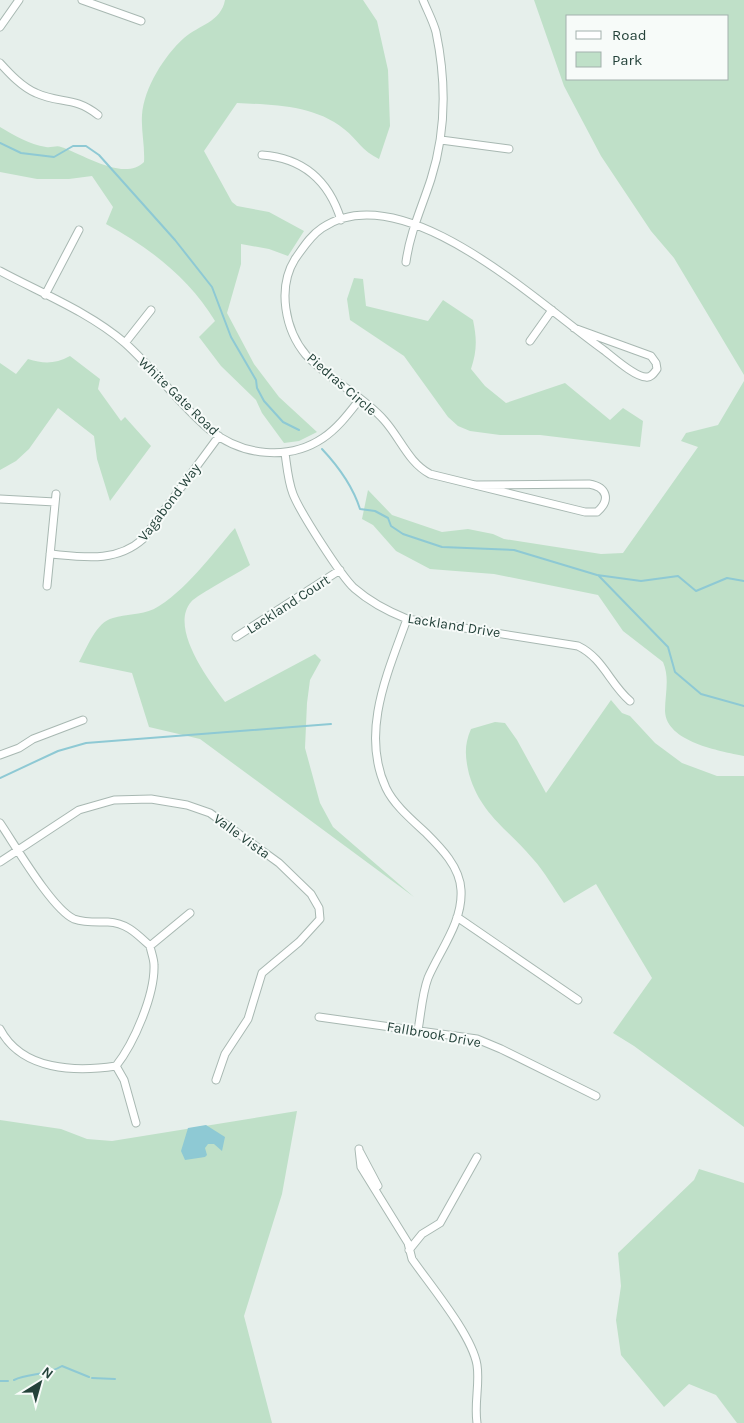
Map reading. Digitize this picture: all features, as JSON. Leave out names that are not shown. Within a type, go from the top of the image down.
[{"type":"street","points":[[0,27],[19,0]]},
{"type":"street","points":[[82,0],[141,21]]},
{"type":"street","points":[[406,262],[414,224],[431,178],[441,140],[443,109],[440,57],[435,30],[423,0]]},
{"type":"street","points":[[0,63],[14,78],[36,93],[85,105],[98,115]]},
{"type":"street","points":[[441,140],[509,149]]},
{"type":"street","points":[[262,155],[296,162],[311,171],[323,182],[332,196],[341,220]]},
{"type":"street","name":"Piedras Circle","points":[[476,485],[589,484],[598,486],[605,491],[607,498],[606,503],[597,512],[585,512],[430,474],[416,465],[384,420],[320,368],[302,350],[291,329],[285,299],[287,279],[294,262],[306,242],[322,228],[341,220],[364,216],[389,217],[414,224],[481,259],[552,310],[574,328],[642,377],[651,376],[657,369],[656,363],[651,356],[574,328]]},
{"type":"street","points":[[45,295],[80,230]]},
{"type":"street","name":"White Gate Road","points":[[0,271],[82,313],[125,343],[201,421],[233,445],[250,450],[285,453],[322,439],[345,418],[360,399]]},
{"type":"street","points":[[125,343],[151,310]]},
{"type":"street","points":[[530,341],[552,310]]},
{"type":"street","name":"Vagabond Way","points":[[50,554],[105,557],[136,545],[143,539],[219,436]]},
{"type":"street","name":"Lackland Drive","points":[[285,453],[288,476],[294,496],[340,570],[352,586],[369,600],[386,611],[406,619],[578,646],[598,660],[621,694],[630,701]]},
{"type":"street","points":[[47,586],[56,494]]},
{"type":"street","points":[[0,499],[43,503],[55,502]]},
{"type":"street","name":"Lackland Court","points":[[236,638],[340,570]]},
{"type":"street","points":[[406,619],[383,685],[376,722],[376,752],[386,788],[405,814],[443,850],[456,870],[461,889],[460,910],[427,980],[418,1030]]},
{"type":"street","points":[[0,755],[20,748],[33,739],[83,720]]},
{"type":"street","name":"Valle Vista","points":[[0,862],[79,810],[114,800],[151,799],[187,805],[210,813],[279,863],[310,894],[320,908],[320,919],[309,932],[262,973],[248,1019],[225,1054],[216,1080]]},
{"type":"street","points":[[0,822],[57,905],[65,913],[82,922],[122,924],[133,930],[150,946],[154,965],[149,997],[127,1052],[116,1066],[88,1070],[52,1067],[20,1052],[1,1034]]},
{"type":"street","points":[[150,946],[190,914]]},
{"type":"street","points":[[457,917],[578,1000]]},
{"type":"street","name":"Fallbrook Drive","points":[[319,1017],[476,1039],[501,1049],[596,1096]]},
{"type":"street","points":[[116,1066],[124,1080],[136,1124]]},
{"type":"street","points":[[359,1149],[361,1166],[409,1247],[412,1259],[474,1352],[478,1372],[477,1423]]},
{"type":"street","points":[[409,1247],[422,1234],[440,1223],[477,1157]]},
{"type":"green space","points":[[225,0],[363,0],[377,21],[388,70],[390,126],[379,159],[364,149],[344,129],[320,115],[293,108],[237,103],[204,151],[232,202],[237,206],[269,212],[304,231],[288,256],[269,249],[241,244],[241,264],[227,313],[254,364],[279,397],[317,432],[299,441],[284,443],[262,413],[256,400],[221,366],[199,337],[215,321],[193,291],[153,254],[106,224],[113,207],[92,176],[69,179],[37,179],[0,172],[0,127],[34,144],[48,147],[59,146],[103,165],[115,168],[126,169],[136,167],[144,162],[142,115],[147,94],[156,73],[169,54],[184,38],[209,22],[219,13]]},
{"type":"green space","points":[[534,0],[744,0],[744,375],[674,258],[651,231],[601,156],[564,86]]},
{"type":"green space","points":[[354,278],[363,279],[366,306],[428,321],[443,300],[473,320],[476,345],[471,369],[485,386],[506,403],[565,383],[610,420],[623,408],[643,421],[640,447],[540,435],[500,435],[470,431],[458,426],[448,417],[404,356],[350,320],[347,299]]},
{"type":"green space","points":[[70,356],[100,379],[98,389],[121,421],[125,417],[151,446],[110,501],[97,459],[94,436],[58,408],[29,449],[16,461],[0,470],[0,363],[16,374],[28,359],[49,362],[59,361]]},
{"type":"green space","points":[[744,381],[744,756],[709,748],[684,738],[674,730],[668,722],[665,711],[667,680],[663,662],[623,631],[598,595],[494,574],[430,569],[396,551],[373,525],[362,519],[368,490],[392,515],[442,532],[468,529],[493,534],[504,539],[601,554],[623,553],[698,447],[681,441],[686,433],[718,425]]},
{"type":"green space","points":[[235,528],[250,565],[191,602],[185,613],[185,626],[194,654],[201,668],[225,702],[315,654],[321,660],[310,680],[305,748],[320,803],[333,827],[414,897],[200,739],[149,727],[132,673],[79,662],[97,630],[107,620],[149,611],[165,602],[198,572]]},
{"type":"green space","points":[[611,700],[622,713],[630,716],[655,743],[682,763],[717,776],[744,776],[744,1127],[634,1046],[613,1033],[652,978],[596,884],[564,903],[537,864],[488,811],[480,800],[469,774],[466,751],[471,729],[495,722],[505,723],[517,740],[546,793]]},
{"type":"green space","points":[[297,1111],[282,1194],[244,1316],[272,1423],[0,1423],[0,1120],[61,1129],[87,1139],[112,1141]]},
{"type":"green space","points":[[699,1169],[744,1183],[744,1423],[737,1423],[716,1395],[689,1384],[664,1407],[621,1355],[616,1320],[621,1286],[618,1253],[694,1180]]},
{"type":"water","points":[[206,1125],[225,1137],[222,1151],[214,1144],[208,1144],[205,1148],[207,1155],[205,1157],[185,1160],[181,1151],[188,1128]]},
{"type":"waterway","points":[[0,143],[21,153],[54,157],[73,146],[86,146],[99,155],[175,240],[212,287],[231,337],[256,380],[257,388],[264,401],[283,422],[299,430]]},
{"type":"waterway","points":[[322,449],[344,477],[360,509],[375,511],[388,518],[391,526],[403,534],[442,547],[514,550],[597,575],[641,581],[678,576],[696,591],[727,578],[744,581]]},
{"type":"waterway","points":[[598,575],[668,647],[675,672],[701,694],[744,706]]},
{"type":"waterway","points":[[0,778],[58,751],[86,743],[331,724]]},
{"type":"waterway","points":[[14,1380],[62,1366],[89,1377]]},
{"type":"waterway","points":[[92,1378],[115,1379]]},
{"type":"waterway","points":[[0,1381],[8,1381]]}]
